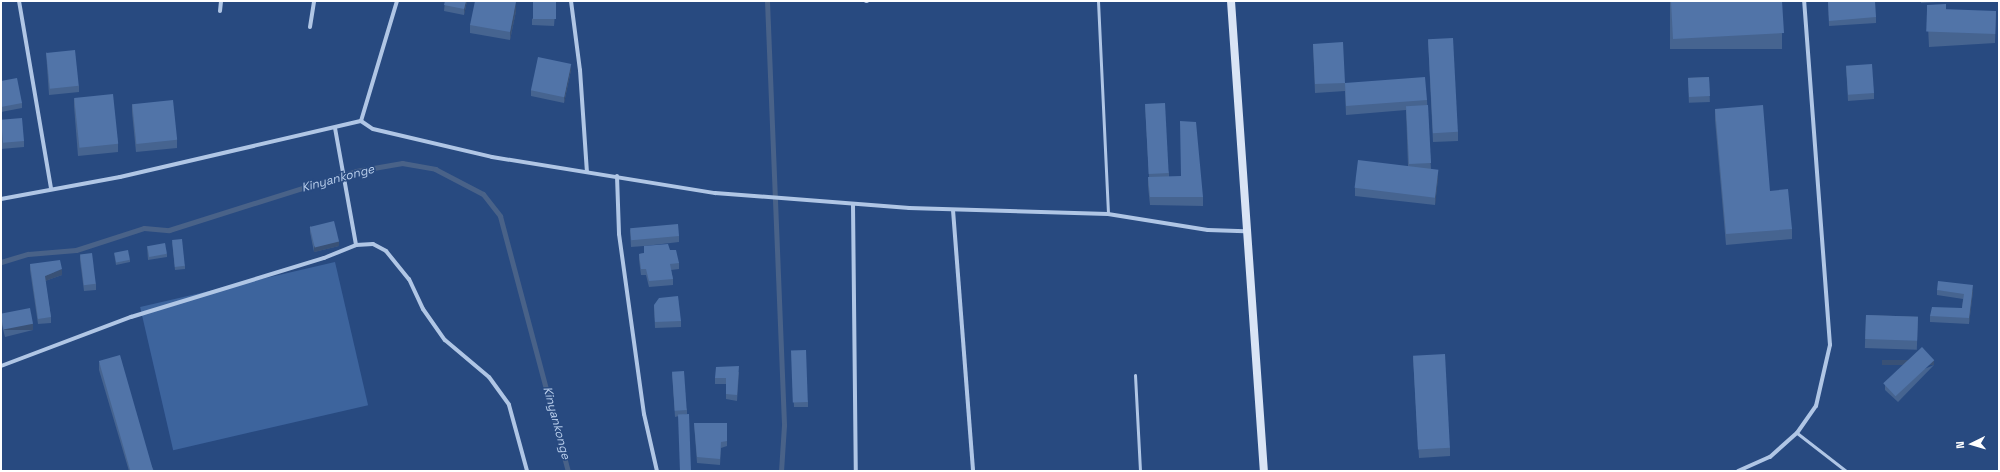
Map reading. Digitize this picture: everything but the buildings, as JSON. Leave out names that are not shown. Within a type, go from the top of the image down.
[{"type":"street","points":[[19,1],[51,188]]},
{"type":"street","points":[[220,11],[221,1]]},
{"type":"street","points":[[310,27],[314,1]]},
{"type":"street","points":[[361,121],[397,1]]},
{"type":"street","points":[[571,1],[580,70],[587,172]]},
{"type":"street","points":[[1231,1],[1245,231],[1264,471]]},
{"type":"street","points":[[1738,471],[1770,457],[1797,433],[1816,406],[1830,345],[1804,1]]},
{"type":"street","points":[[1,199],[51,188],[120,177],[361,121],[373,129],[478,153],[587,172],[763,197],[788,196],[853,204],[953,210],[1108,214],[1208,230],[1245,231]]},
{"type":"street","points":[[335,128],[356,245]]},
{"type":"street","points":[[617,176],[621,249],[644,414],[657,471]]},
{"type":"street","points":[[853,204],[857,316],[856,471]]},
{"type":"street","points":[[953,210],[973,471]]},
{"type":"street","points":[[1,366],[131,317],[324,258],[356,245],[373,244],[386,251],[409,279],[423,310],[445,340],[489,377],[509,405],[527,471]]},
{"type":"lane","points":[[1098,1],[1108,214]]},
{"type":"lane","points":[[1135,375],[1140,471]]},
{"type":"lane","points":[[1797,433],[1846,471]]},
{"type":"shaded area","points":[[335,262],[368,405],[173,450],[140,307]]},
{"type":"waterway","points":[[767,1],[784,425],[781,471]]},
{"type":"waterway","name":"Kinyankonge","points":[[1,262],[28,254],[76,250],[144,228],[169,230],[356,171],[402,163],[435,169],[483,194],[500,216],[568,471]]}]
